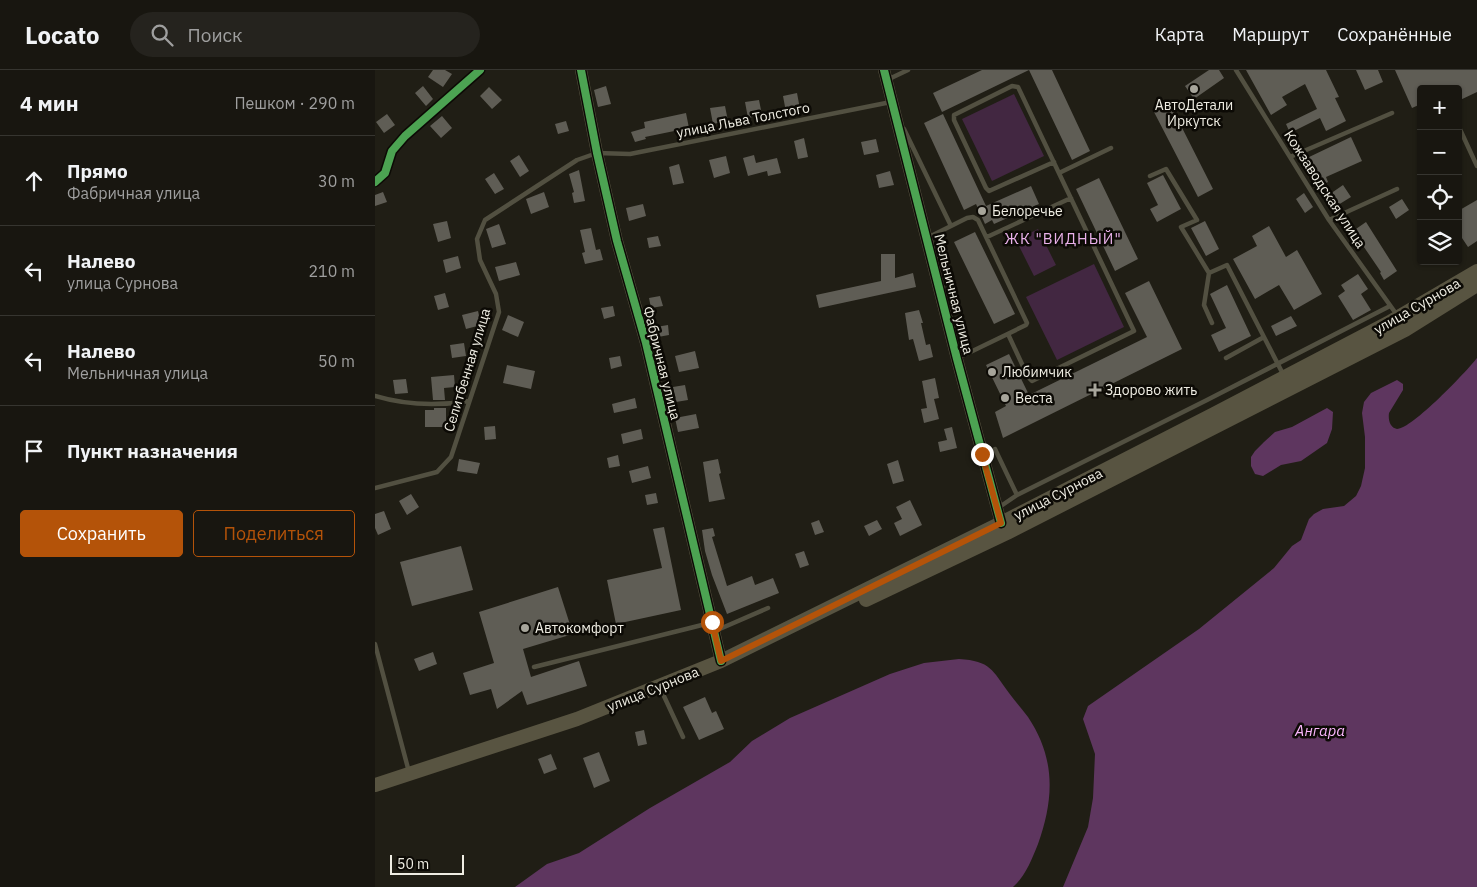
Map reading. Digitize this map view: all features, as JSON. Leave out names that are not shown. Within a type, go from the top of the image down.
[{"type":"main road","name":"улица Сурнова","points":[[376,786],[577,719],[721,661],[1001,523],[1398,318],[1477,271]]},
{"type":"main road","name":"улица Сурнова","points":[[376,786],[516,748],[635,706],[721,668],[1007,533],[1405,330],[1477,285]]},
{"type":"street","points":[[375,182],[385,172],[392,151],[405,136],[480,70]]},
{"type":"street","name":"Фабричная улица","points":[[581,70],[617,241],[646,343],[721,661]]},
{"type":"street","name":"Мельничная улица","points":[[885,75],[1001,523]]},
{"type":"lane","points":[[885,75],[908,70]]},
{"type":"lane","name":"Кожзаводская улица","points":[[1236,70],[1329,220],[1398,318]]},
{"type":"lane","points":[[1008,334],[1032,381],[1134,331],[1019,89],[1016,85],[954,115],[954,120],[989,191],[1053,162]]},
{"type":"lane","name":"улица Льва Толстого","points":[[597,153],[630,154],[893,104]]},
{"type":"lane","points":[[893,104],[951,226]]},
{"type":"lane","points":[[1290,157],[1392,113]]},
{"type":"lane","points":[[1460,130],[1477,166]]},
{"type":"lane","points":[[1059,173],[1111,148]]},
{"type":"lane","name":"Селитбенная улица","points":[[375,488],[437,472],[451,457],[499,312],[496,294],[481,260],[477,239],[485,220],[577,160],[597,153]]},
{"type":"lane","points":[[1150,176],[1166,169],[1197,220],[1181,227],[1209,273],[1203,305],[1211,323]]},
{"type":"lane","points":[[1329,220],[1397,189]]},
{"type":"lane","points":[[987,237],[1071,198]]},
{"type":"lane","points":[[927,238],[967,218],[973,217],[980,222],[1027,323],[957,359]]},
{"type":"lane","points":[[1209,273],[1227,265],[1284,377]]},
{"type":"lane","points":[[997,508],[1017,496],[1389,306]]},
{"type":"lane","points":[[1226,358],[1264,337]]},
{"type":"lane","points":[[375,396],[390,401],[445,405],[469,401]]},
{"type":"lane","points":[[995,449],[1017,496]]},
{"type":"lane","points":[[533,667],[713,627],[768,608]]},
{"type":"lane","points":[[375,644],[410,775]]},
{"type":"lane","points":[[663,694],[683,737]]},
{"type":"shaded area","points":[[1014,94],[1044,156],[992,181],[962,119]]},
{"type":"shaded area","points":[[1038,229],[1056,265],[1034,276],[1016,240]]},
{"type":"shaded area","points":[[1094,264],[1124,327],[1057,360],[1026,297]]},
{"type":"water","name":"Ангара","points":[[1477,358],[1477,887],[1063,887],[1088,827],[1093,798],[1095,754],[1083,719],[1088,706],[1199,629],[1274,568],[1292,546],[1301,540],[1309,519],[1314,514],[1323,509],[1344,506],[1356,496],[1361,486],[1365,468],[1365,437],[1362,413],[1364,402],[1371,393],[1397,380],[1403,384],[1403,390],[1389,413],[1390,423],[1397,429],[1414,420],[1426,410]]},
{"type":"water","points":[[1327,408],[1333,412],[1332,429],[1327,443],[1301,461],[1281,465],[1263,476],[1255,474],[1251,466],[1251,457],[1264,442],[1275,432],[1292,427]]},
{"type":"water","points":[[959,659],[978,662],[990,668],[1028,717],[1044,748],[1048,764],[1049,795],[1043,827],[1028,867],[1013,887],[515,887],[547,864],[579,853],[650,808],[730,762],[752,741],[790,718],[890,674],[924,663]]},
{"type":"building","points":[[433,70],[445,70],[452,74],[443,87],[428,77]]},
{"type":"building","points":[[982,70],[1029,70],[942,112],[933,93]]},
{"type":"building","points":[[1029,70],[1052,70],[1090,151],[1072,160]]},
{"type":"building","points":[[1209,70],[1219,70],[1224,78],[1194,99],[1185,86]]},
{"type":"building","points":[[1246,70],[1326,70],[1339,97],[1335,98],[1346,121],[1326,131],[1320,118],[1290,133],[1286,124],[1317,109],[1305,84],[1282,97],[1287,105],[1271,115]]},
{"type":"building","points":[[1356,70],[1378,70],[1383,82],[1365,90]]},
{"type":"building","points":[[1395,70],[1477,70],[1477,92],[1462,99],[1462,85],[1417,85],[1417,106],[1412,108]]},
{"type":"building","points":[[423,86],[433,99],[426,106],[415,93]]},
{"type":"building","points":[[606,86],[611,104],[598,107],[594,90]]},
{"type":"building","points":[[489,87],[502,100],[492,109],[480,96]]},
{"type":"building","points":[[797,93],[800,109],[786,112],[783,96]]},
{"type":"building","points":[[759,100],[762,115],[748,118],[745,102]]},
{"type":"building","points":[[1170,104],[1213,189],[1198,197],[1154,112]]},
{"type":"building","points":[[725,106],[728,121],[713,124],[710,108]]},
{"type":"building","points":[[686,113],[689,128],[645,137],[646,139],[635,142],[631,132],[645,128],[644,122]]},
{"type":"building","points":[[387,114],[395,125],[384,133],[376,122]]},
{"type":"building","points":[[943,114],[986,206],[1031,186],[1039,204],[994,224],[992,220],[985,224],[976,204],[964,210],[924,123]]},
{"type":"building","points":[[442,116],[452,128],[441,138],[430,126]]},
{"type":"building","points":[[566,121],[569,131],[558,134],[555,124]]},
{"type":"building","points":[[1351,137],[1362,161],[1326,177],[1328,182],[1320,186],[1307,158]]},
{"type":"building","points":[[804,138],[808,157],[798,159],[794,141]]},
{"type":"building","points":[[876,139],[879,152],[864,155],[861,142]]},
{"type":"building","points":[[519,155],[529,171],[520,177],[510,161]]},
{"type":"building","points":[[754,155],[756,163],[777,158],[781,173],[768,176],[767,171],[748,176],[743,158]]},
{"type":"building","points":[[726,156],[730,173],[714,178],[709,160]]},
{"type":"building","points":[[679,164],[684,183],[673,185],[669,167]]},
{"type":"building","points":[[579,170],[585,201],[574,203],[572,193],[574,192],[569,174]]},
{"type":"building","points":[[890,171],[894,185],[879,188],[876,175]]},
{"type":"building","points":[[494,173],[504,189],[495,194],[485,179]]},
{"type":"building","points":[[1163,175],[1181,209],[1157,222],[1150,209],[1158,205],[1147,183]]},
{"type":"building","points":[[1099,178],[1138,259],[1115,271],[1076,189]]},
{"type":"building","points":[[1343,185],[1351,197],[1338,205],[1330,194]]},
{"type":"building","points":[[383,192],[387,202],[375,206],[375,195]]},
{"type":"building","points":[[544,192],[549,207],[531,214],[526,199]]},
{"type":"building","points":[[1304,193],[1313,207],[1305,213],[1296,199]]},
{"type":"building","points":[[1402,199],[1409,210],[1396,219],[1389,207]]},
{"type":"building","points":[[1477,200],[1477,241],[1468,247],[1462,238],[1462,209]]},
{"type":"building","points":[[643,204],[646,216],[629,221],[626,208]]},
{"type":"building","points":[[447,221],[451,238],[438,242],[433,224]]},
{"type":"building","points":[[1205,221],[1219,249],[1206,256],[1191,228]]},
{"type":"building","points":[[1366,222],[1397,271],[1384,280],[1381,272],[1353,231]]},
{"type":"building","points":[[499,224],[506,244],[492,248],[486,229]]},
{"type":"building","points":[[1269,226],[1286,257],[1297,250],[1322,294],[1294,310],[1279,285],[1255,299],[1233,259],[1257,246],[1252,236]]},
{"type":"building","points":[[591,228],[596,250],[600,249],[603,260],[585,264],[582,253],[585,252],[580,230]]},
{"type":"building","points":[[975,232],[1015,314],[994,324],[954,242]]},
{"type":"building","points":[[658,236],[661,246],[649,248],[647,238]]},
{"type":"building","points":[[881,254],[895,254],[895,278],[913,273],[916,287],[819,308],[816,295],[881,281]]},
{"type":"building","points":[[458,256],[461,268],[446,273],[443,260]]},
{"type":"building","points":[[516,262],[520,275],[499,281],[495,267]]},
{"type":"building","points":[[1358,274],[1368,289],[1361,294],[1371,310],[1353,320],[1338,296],[1345,291],[1341,285]]},
{"type":"building","points":[[1149,281],[1182,349],[1003,438],[995,412],[1006,406],[986,365],[1009,354],[1029,395],[1147,337],[1125,293]]},
{"type":"building","points":[[1227,285],[1251,336],[1219,352],[1211,335],[1226,328],[1210,294]]},
{"type":"building","points":[[445,293],[449,307],[438,310],[434,296]]},
{"type":"building","points":[[660,296],[663,306],[651,308],[649,298]]},
{"type":"building","points":[[613,306],[615,316],[604,319],[601,308]]},
{"type":"building","points":[[919,310],[926,345],[930,344],[933,357],[919,361],[913,339],[909,340],[905,313]]},
{"type":"building","points":[[478,311],[481,325],[466,329],[462,315]]},
{"type":"building","points":[[508,315],[524,322],[518,337],[502,330]]},
{"type":"building","points":[[1291,316],[1297,326],[1276,336],[1271,326]]},
{"type":"building","points":[[668,325],[669,335],[658,337],[656,327]]},
{"type":"building","points":[[464,343],[466,356],[452,358],[450,345]]},
{"type":"building","points":[[695,351],[699,368],[679,372],[675,356]]},
{"type":"building","points":[[620,356],[622,366],[611,369],[609,358]]},
{"type":"building","points":[[507,365],[535,371],[531,389],[503,383]]},
{"type":"building","points":[[454,375],[455,387],[444,388],[445,400],[433,400],[431,377]]},
{"type":"building","points":[[935,378],[939,398],[934,399],[939,419],[924,423],[921,409],[927,408],[922,381]]},
{"type":"building","points":[[406,379],[408,393],[395,394],[393,380]]},
{"type":"building","points":[[685,385],[688,400],[676,402],[673,387]]},
{"type":"building","points":[[635,398],[637,408],[614,413],[612,404]]},
{"type":"building","points":[[434,408],[446,408],[446,427],[425,427],[425,410],[434,410]]},
{"type":"building","points":[[696,414],[699,428],[678,432],[675,418]]},
{"type":"building","points":[[495,426],[496,439],[485,440],[484,427]]},
{"type":"building","points":[[952,427],[957,448],[940,452],[938,442],[947,440],[944,429]]},
{"type":"building","points":[[641,429],[643,439],[623,444],[621,434]]},
{"type":"building","points":[[618,455],[620,466],[609,468],[607,458]]},
{"type":"building","points":[[459,459],[480,463],[477,474],[457,471]]},
{"type":"building","points":[[718,459],[721,473],[719,474],[725,499],[709,502],[703,462]]},
{"type":"building","points":[[898,460],[904,481],[893,484],[887,464]]},
{"type":"building","points":[[648,466],[651,478],[632,483],[629,471]]},
{"type":"building","points":[[656,493],[658,503],[647,505],[645,495]]},
{"type":"building","points":[[411,494],[419,507],[407,515],[399,501]]},
{"type":"building","points":[[910,500],[922,525],[900,536],[894,523],[902,519],[896,507]]},
{"type":"building","points":[[384,511],[391,529],[378,535],[375,528],[375,514]]},
{"type":"building","points":[[819,520],[824,532],[815,535],[811,523]]},
{"type":"building","points":[[877,520],[882,529],[869,536],[864,526]]},
{"type":"building","points":[[664,527],[681,610],[616,624],[607,580],[662,568],[653,529]]},
{"type":"building","points":[[713,528],[715,536],[712,537],[727,586],[752,576],[755,585],[773,578],[779,593],[727,614],[705,551],[702,530]]},
{"type":"building","points":[[461,546],[473,590],[412,606],[400,562]]},
{"type":"building","points":[[804,551],[809,565],[800,568],[795,554]]},
{"type":"building","points":[[558,587],[573,634],[523,649],[531,677],[579,661],[587,686],[527,705],[522,691],[497,709],[491,689],[470,695],[463,673],[494,663],[479,612]]},
{"type":"building","points":[[433,652],[437,664],[419,671],[414,659]]},
{"type":"building","points":[[705,697],[712,713],[716,711],[724,729],[699,740],[683,707]]},
{"type":"building","points":[[644,730],[647,744],[638,746],[635,732]]},
{"type":"building","points":[[599,752],[610,781],[594,788],[583,758]]},
{"type":"building","points":[[551,754],[557,769],[544,774],[538,759]]},
{"type":"cycle path","points":[[375,182],[385,173],[392,151],[405,136],[480,70]]},
{"type":"cycle path","points":[[581,70],[617,241],[646,343],[721,661]]},
{"type":"cycle path","points":[[884,70],[957,359],[1001,523]]},
{"type":"place","name":"АвтоДетали Иркутск","points":[[1194,89]]},
{"type":"place","name":"Белоречье","points":[[982,211]]},
{"type":"place","name":"Любимчик","points":[[992,372]]},
{"type":"place","name":"Здорово жить","points":[[1095,390]]},
{"type":"place","name":"Веста","points":[[1005,398]]},
{"type":"place","name":"Автокомфорт","points":[[525,628]]},
{"type":"district","name":"ЖК \"ВИДНЫЙ\"","points":[[1063,239]]},
{"type":"route","points":[[712,622],[721,661],[1001,523],[982,454]]}]
